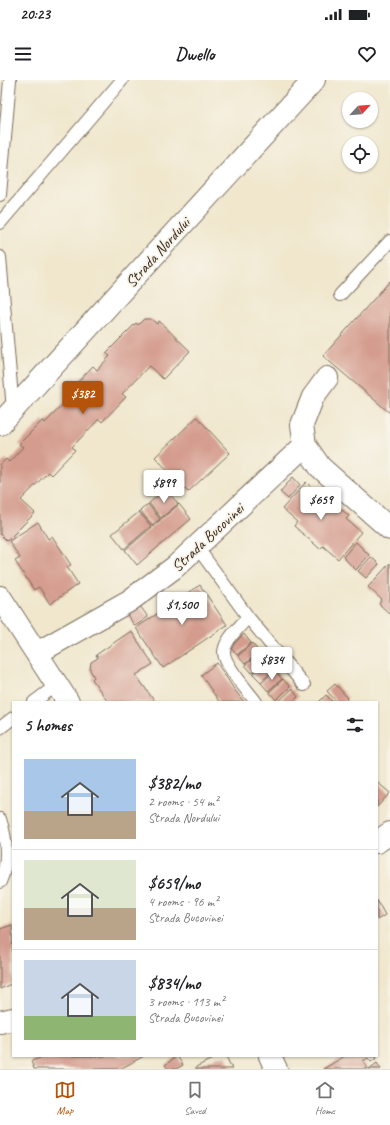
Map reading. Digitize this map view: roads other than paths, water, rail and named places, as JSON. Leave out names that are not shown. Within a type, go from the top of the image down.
[{"type":"street","name":"Strada Nordului","points":[[7,417],[314,80]]},
{"type":"street","points":[[327,378],[313,397],[302,425],[304,444],[320,467],[390,529]]},
{"type":"street","name":"Strada Bucovinei","points":[[37,653],[129,601],[176,567],[304,444]]},
{"type":"street","points":[[0,597],[58,684],[67,701]]},
{"type":"street","points":[[378,841],[390,833]]},
{"type":"street","points":[[0,1022],[12,1019]]},
{"type":"street","points":[[270,1057],[276,1069]]},
{"type":"lane","points":[[0,195],[10,80]]},
{"type":"lane","points":[[0,222],[122,80]]},
{"type":"lane","points":[[340,295],[390,241]]},
{"type":"lane","points":[[0,257],[7,417]]},
{"type":"lane","points":[[197,547],[248,617],[304,685]]},
{"type":"lane","points":[[248,617],[228,642],[224,652],[227,662],[255,701]]},
{"type":"lane","points":[[35,701],[58,684]]},
{"type":"lane","points":[[0,728],[12,719]]},
{"type":"lane","points":[[0,820],[6,837],[6,871],[0,882]]}]
